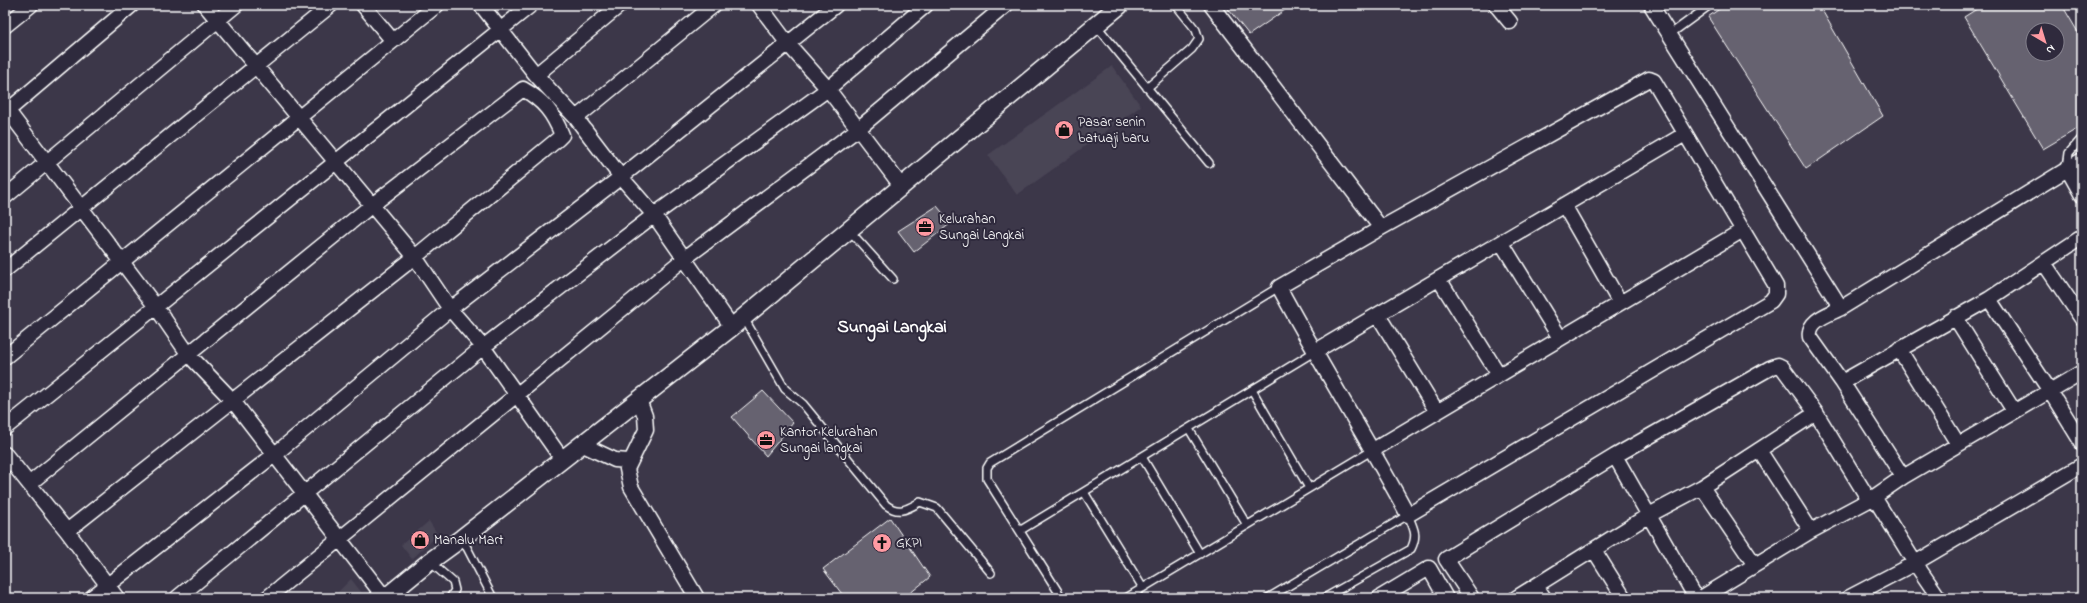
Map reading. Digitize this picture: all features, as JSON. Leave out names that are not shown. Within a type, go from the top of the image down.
[{"type":"street","points":[[5,26],[30,5]]},
{"type":"street","points":[[132,5],[6,111],[156,307],[189,355],[234,400],[385,598],[429,562],[462,538],[738,322],[902,187],[1095,25],[1114,7]]},
{"type":"street","points":[[205,5],[415,257],[450,309],[483,347],[517,393],[562,459]]},
{"type":"street","points":[[5,197],[216,20],[236,5]]},
{"type":"street","points":[[5,270],[331,5]]},
{"type":"street","points":[[363,5],[393,42]]},
{"type":"street","points":[[5,357],[437,5]]},
{"type":"street","points":[[481,5],[536,75],[576,118],[621,177],[654,215],[684,258],[738,322]]},
{"type":"street","points":[[5,428],[531,5]]},
{"type":"street","points":[[536,75],[620,5]]},
{"type":"street","points":[[576,118],[714,5]]},
{"type":"street","points":[[759,5],[788,44],[828,89],[902,187]]},
{"type":"street","points":[[91,598],[274,454],[450,309],[621,177],[836,5]]},
{"type":"street","points":[[178,598],[483,347],[654,215],[828,89],[926,5]]},
{"type":"street","points":[[267,598],[684,258],[858,129],[1006,5]]},
{"type":"street","points":[[1211,5],[1381,228]]},
{"type":"street","points":[[1496,5],[1510,22]]},
{"type":"street","points":[[1651,5],[1841,308]]},
{"type":"street","points":[[1648,79],[1654,81],[1685,134],[1776,286],[1776,294],[1770,301],[1408,515],[1373,450],[1314,352],[1279,287],[1381,228],[1648,79]]},
{"type":"street","points":[[29,484],[372,205],[523,89],[537,97],[554,116],[562,135],[558,139],[415,257],[67,531]]},
{"type":"street","points":[[1314,352],[1685,134]]},
{"type":"street","points":[[1903,477],[1809,333],[1816,321],[1841,308],[2082,160]]},
{"type":"street","points":[[2067,168],[2082,195]]},
{"type":"street","points":[[1564,205],[1620,303]]},
{"type":"street","points":[[1373,450],[1743,230]]},
{"type":"street","points":[[1842,382],[1989,299],[2082,237]]},
{"type":"street","points":[[1500,242],[1560,338]]},
{"type":"street","points":[[2044,263],[2082,319]]},
{"type":"street","points":[[1439,279],[1499,375]]},
{"type":"street","points":[[1989,299],[2050,391],[2082,444]]},
{"type":"street","points":[[1378,315],[1437,412]]},
{"type":"street","points":[[1955,318],[2014,411]]},
{"type":"street","points":[[1899,349],[1958,444]]},
{"type":"street","points":[[1472,598],[1446,559],[1615,456],[1774,366],[1778,366],[1786,369],[1816,413],[1869,500],[1811,531],[1701,598]]},
{"type":"street","points":[[1938,598],[1874,497],[1903,477],[2082,372]]},
{"type":"street","points":[[639,400],[645,416],[646,430],[629,462],[627,469],[630,487],[697,598]]},
{"type":"street","points":[[1516,598],[1540,592],[1594,550],[1649,515],[1702,487],[1816,413]]},
{"type":"street","points":[[581,444],[615,460],[629,462]]},
{"type":"street","points":[[1759,450],[1811,531]]},
{"type":"street","points":[[5,454],[67,531],[117,598]]},
{"type":"street","points":[[1615,456],[1696,598]]},
{"type":"street","points":[[1848,598],[1915,563],[2082,464]]},
{"type":"street","points":[[1702,487],[1755,565]]},
{"type":"street","points":[[1594,550],[1624,598]]},
{"type":"street","points":[[1379,598],[1429,568],[1446,598]]},
{"type":"lane","points":[[1147,88],[1192,49],[1199,39],[1196,30],[1176,5]]},
{"type":"lane","points":[[1669,35],[1710,5]]},
{"type":"lane","points":[[1095,25],[1209,163]]},
{"type":"lane","points":[[2067,168],[2069,153],[2082,138]]},
{"type":"lane","points":[[849,230],[893,279]]},
{"type":"lane","points":[[1062,598],[1021,530],[987,479],[986,468],[990,463],[1279,287]]},
{"type":"lane","points":[[738,322],[785,389],[803,404],[886,505],[894,511],[903,511],[920,502],[937,508],[991,573]]},
{"type":"lane","points":[[1021,530],[1314,352]]},
{"type":"lane","points":[[1252,390],[1310,488]]},
{"type":"lane","points":[[1188,429],[1247,525]]},
{"type":"lane","points":[[1126,598],[1373,450]]},
{"type":"lane","points":[[1142,457],[1200,554]]},
{"type":"lane","points":[[1084,492],[1143,588]]},
{"type":"lane","points":[[1268,598],[1408,515],[1416,532],[1416,537],[1411,549],[1324,598]]},
{"type":"lane","points":[[462,538],[493,598]]},
{"type":"lane","points":[[429,562],[453,582],[455,590],[450,598]]},
{"type":"shaded area","name":"Pasar senin batuaji baru","points":[[1112,66],[1141,106],[1017,195],[988,155]]},
{"type":"shaded area","name":"Manalu Mart","points":[[429,521],[438,535],[412,559],[401,545]]},
{"type":"shaded area","points":[[351,579],[366,598],[332,598]]},
{"type":"building","points":[[1225,5],[1292,5],[1249,35]]},
{"type":"building","points":[[1725,5],[1819,5],[1883,116],[1806,169],[1708,17]]},
{"type":"building","points":[[1983,5],[2062,5],[2082,39],[2082,126],[2043,149],[1964,17]]},
{"type":"building","name":"Kelurahan Sungai Langkai","points":[[937,206],[951,223],[914,252],[898,231]]},
{"type":"building","name":"Kantor Kelurahan Sungai langkai","points":[[763,391],[793,423],[766,456],[732,417]]},
{"type":"building","name":"GKPI","points":[[890,518],[930,577],[904,598],[845,598],[823,569]]},
{"type":"place","name":"Pasar senin batuaji baru","points":[[1064,130]]},
{"type":"place","name":"Kelurahan Sungai Langkai","points":[[925,227]]},
{"type":"place","name":"Kantor Kelurahan Sungai langkai","points":[[766,440]]},
{"type":"place","name":"Manalu Mart","points":[[420,540]]},
{"type":"place","name":"GKPI","points":[[882,543]]},
{"type":"district","name":"Sungai Langkai","points":[[892,328]]}]
